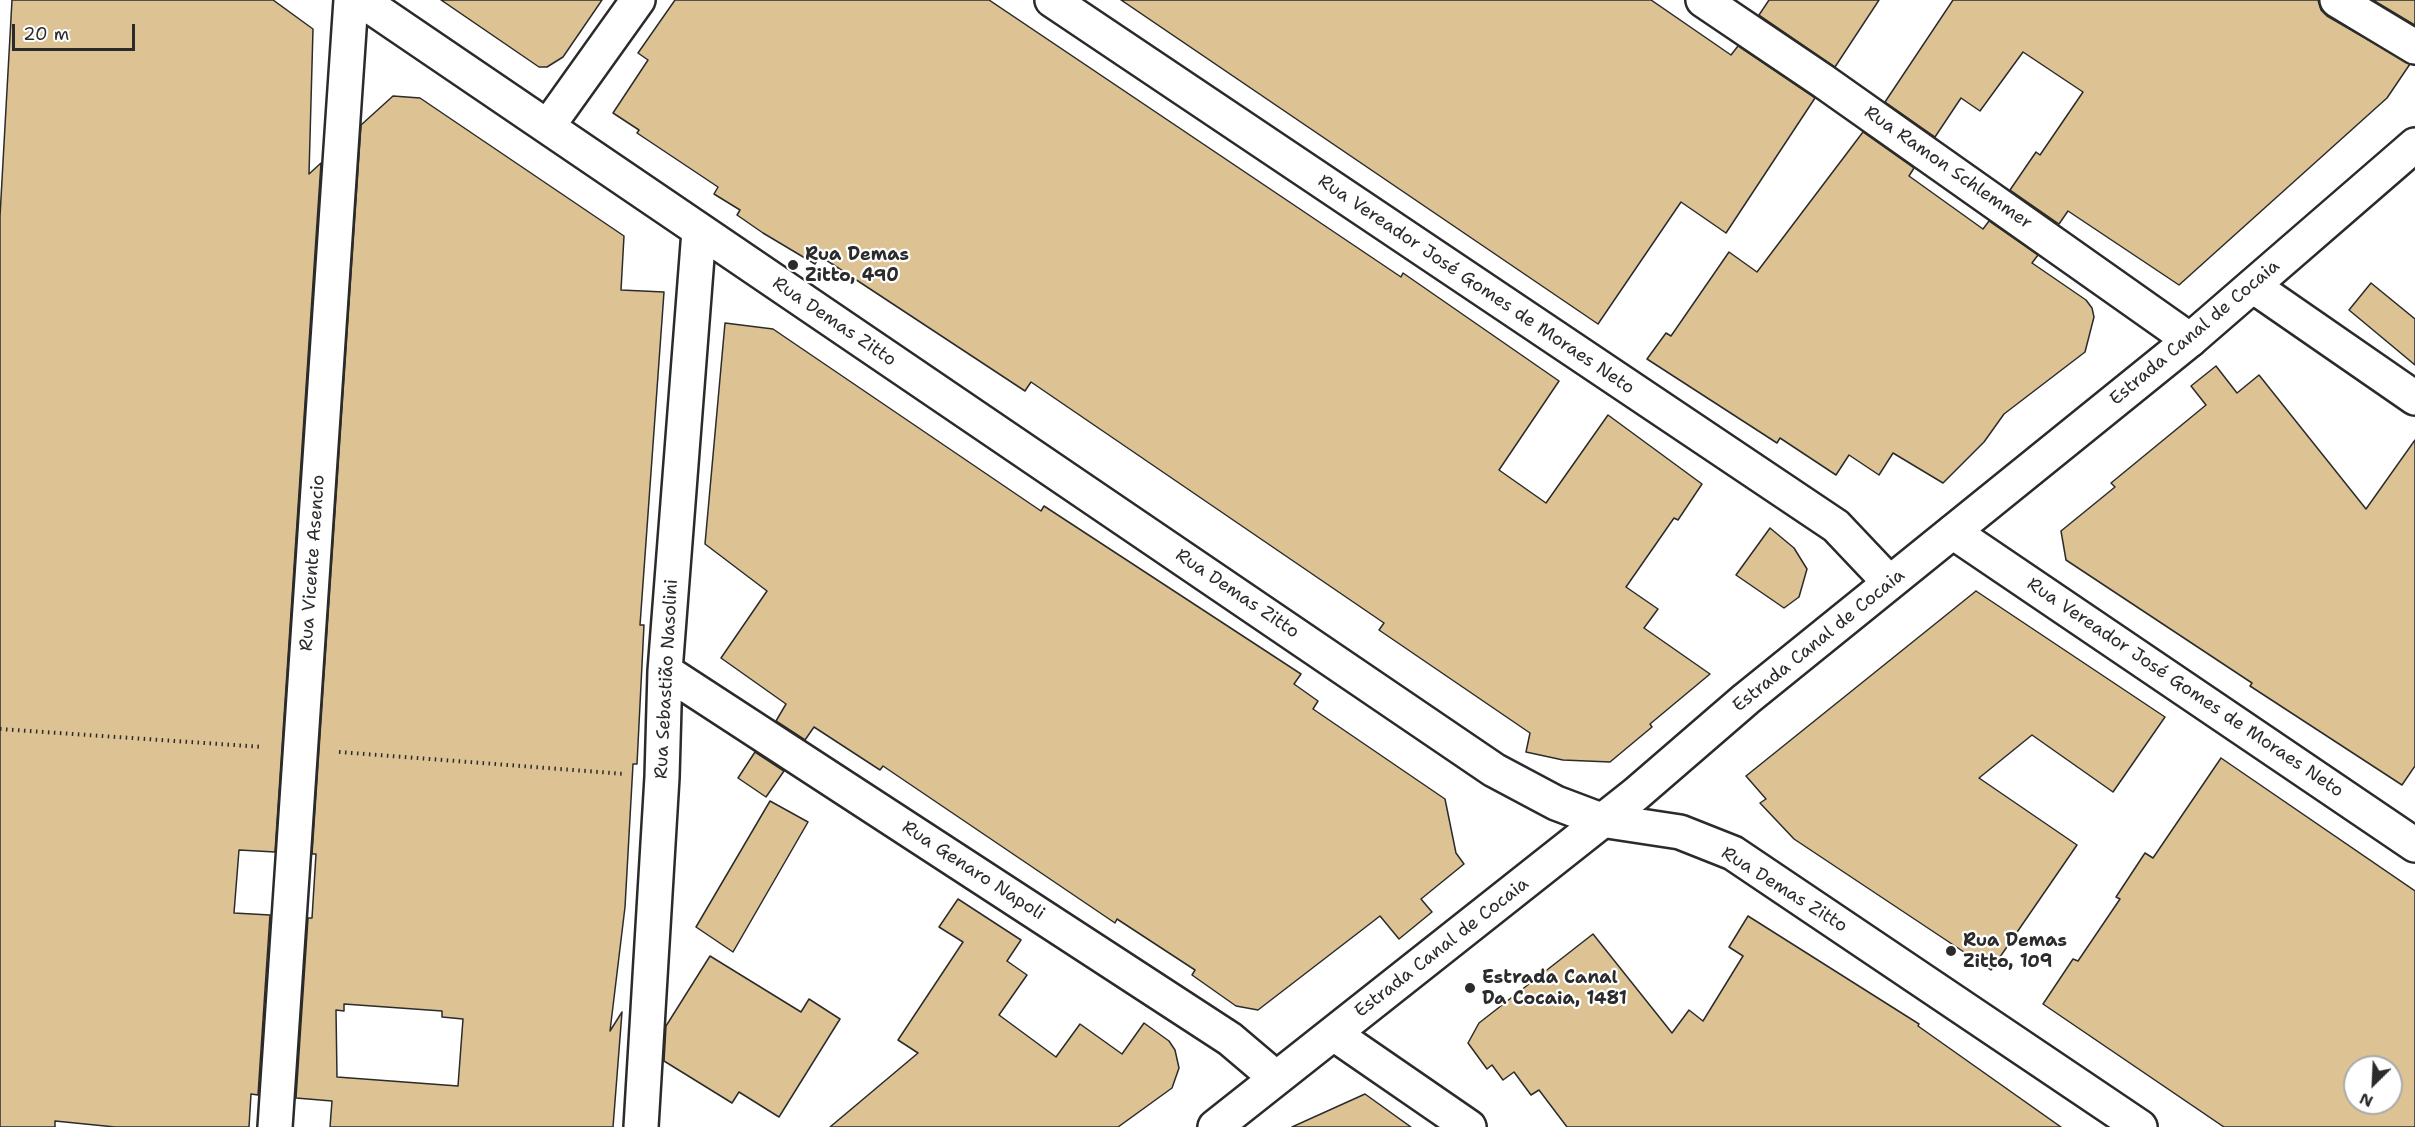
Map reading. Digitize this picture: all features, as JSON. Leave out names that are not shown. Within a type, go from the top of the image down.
[{"type":"street","name":"Rua Vicente Asencio","points":[[274,1127],[351,0]]},
{"type":"street","name":"Rua Demas Zitto","points":[[361,0],[1494,770],[1556,802],[1601,820],[1680,832],[1733,852],[2140,1127]]},
{"type":"street","points":[[548,126],[638,0]]},
{"type":"street","name":"Rua Vereador José Gomes de Moraes Neto","points":[[1052,0],[1836,526],[1889,582]]},
{"type":"street","name":"Rua Ramon Schlemmer","points":[[1703,0],[1842,94],[2190,340]]},
{"type":"street","points":[[2337,0],[2415,47]]},
{"type":"street","name":"Estrada Canal de Cocaia","points":[[1215,1127],[1601,820],[1889,582],[2190,340],[2415,145]]},
{"type":"street","name":"Rua Sebastião Nasolini","points":[[641,1127],[662,777],[665,671],[699,231]]},
{"type":"street","points":[[2253,286],[2415,398]]},
{"type":"street","name":"Rua Vereador José Gomes de Moraes Neto","points":[[1953,532],[2415,845]]},
{"type":"street","name":"Rua Genaro Napoli","points":[[665,671],[1230,1039],[1276,1078]]},
{"type":"street","points":[[1334,1034],[1469,1127]]},
{"type":"building","points":[[12,0],[273,0],[313,29],[309,174],[321,163],[275,852],[239,850],[234,913],[270,915],[258,1095],[251,1094],[249,1127],[115,1127],[55,1121],[55,1127],[0,1127],[0,216]]},
{"type":"building","points":[[441,0],[602,0],[563,57],[547,67],[539,67]]},
{"type":"building","points":[[675,0],[989,0],[1401,277],[1403,273],[1559,381],[1499,470],[1546,503],[1608,415],[1702,484],[1678,520],[1674,518],[1626,587],[1658,609],[1644,628],[1710,674],[1650,724],[1652,727],[1610,762],[1563,760],[1526,752],[1530,733],[1379,630],[1384,623],[1031,382],[1025,391],[820,256],[815,264],[763,233],[737,215],[740,210],[714,194],[718,187],[637,133],[639,130],[613,113],[648,60],[638,53]]},
{"type":"building","points":[[1121,0],[1651,0],[1731,55],[1738,46],[1815,98],[1726,233],[1681,202],[1598,324]]},
{"type":"building","points":[[1769,0],[1879,0],[1835,67],[1759,15]]},
{"type":"building","points":[[1953,0],[2318,0],[2321,10],[2327,16],[2410,64],[2387,98],[2179,285],[2068,211],[2059,224],[2010,190],[2036,152],[2040,155],[2083,92],[2023,52],[1980,111],[1961,98],[1935,137],[1885,102]]},
{"type":"building","points":[[2373,0],[2415,0],[2415,25]]},
{"type":"building","points":[[393,96],[420,98],[624,236],[621,290],[664,292],[640,625],[644,625],[637,764],[633,764],[625,907],[610,1031],[622,1012],[613,1127],[330,1127],[332,1101],[296,1098],[308,918],[312,918],[316,854],[312,854],[361,125]],"holes":[[[344,1004],[442,1011],[442,1017],[463,1019],[458,1086],[337,1077],[336,1010],[344,1011]]]},
{"type":"building","points":[[1863,132],[1914,168],[1909,176],[1983,229],[1989,221],[2038,255],[2032,263],[2086,300],[2092,308],[2094,317],[2085,352],[2004,414],[1984,442],[1943,483],[1893,453],[1879,475],[1849,455],[1836,475],[1780,438],[1777,443],[1647,359],[1666,333],[1671,336],[1729,252],[1757,272]]},
{"type":"building","points":[[2371,283],[2415,319],[2415,365],[2349,310]]},
{"type":"building","points":[[725,323],[773,329],[1041,511],[1044,506],[1301,674],[1294,684],[1318,701],[1313,709],[1445,799],[1456,853],[1464,864],[1421,899],[1432,912],[1399,939],[1380,916],[1258,1010],[1236,1006],[1192,975],[1195,970],[1117,919],[1115,923],[883,766],[880,770],[814,727],[805,740],[776,721],[786,704],[721,658],[767,591],[705,544]]},
{"type":"building","points":[[2216,366],[2237,393],[2259,375],[2366,509],[2415,440],[2415,766],[2402,785],[2250,686],[2252,683],[2066,560],[2061,531],[2115,487],[2111,483],[2206,405],[2191,386]]},
{"type":"building","points":[[1770,528],[1794,548],[1807,569],[1799,597],[1784,608],[1736,575]]},
{"type":"building","points":[[1976,591],[2165,717],[2113,792],[2032,735],[1979,778],[2077,845],[1991,970],[1794,839],[1760,803],[1766,799],[1746,776]]},
{"type":"building","points":[[755,752],[784,771],[766,797],[738,778]]},
{"type":"building","points":[[2221,758],[2415,891],[2415,1127],[2224,1127],[2043,1004],[2073,959],[2078,961],[2120,899],[2116,897],[2145,853],[2153,858]]},
{"type":"building","points":[[770,801],[808,822],[733,952],[696,927]]},
{"type":"building","points":[[958,899],[1021,940],[1007,961],[1027,975],[999,1015],[1056,1057],[1080,1024],[1122,1054],[1144,1023],[1169,1041],[1175,1050],[1179,1068],[1172,1088],[1118,1127],[830,1127],[918,1053],[898,1040],[963,942],[939,927]]},
{"type":"building","points":[[1748,916],[1919,1024],[1918,1026],[2061,1127],[1567,1127],[1539,1090],[1531,1095],[1514,1072],[1503,1080],[1492,1065],[1487,1069],[1468,1043],[1479,1023],[1593,934],[1672,1033],[1689,1010],[1703,1021],[1743,956],[1729,947]]},
{"type":"building","points":[[710,956],[801,1012],[809,999],[840,1019],[779,1117],[739,1092],[732,1103],[664,1061],[666,1026]]},
{"type":"building","points":[[1365,1094],[1411,1127],[1292,1127]]},
{"type":"place","name":"Rua Demas Zitto, 490","points":[[793,265]]},
{"type":"place","name":"Rua Demas Zitto, 109","points":[[1951,951]]},
{"type":"place","name":"Estrada Canal Da Cocaia, 1481","points":[[1470,988]]}]
